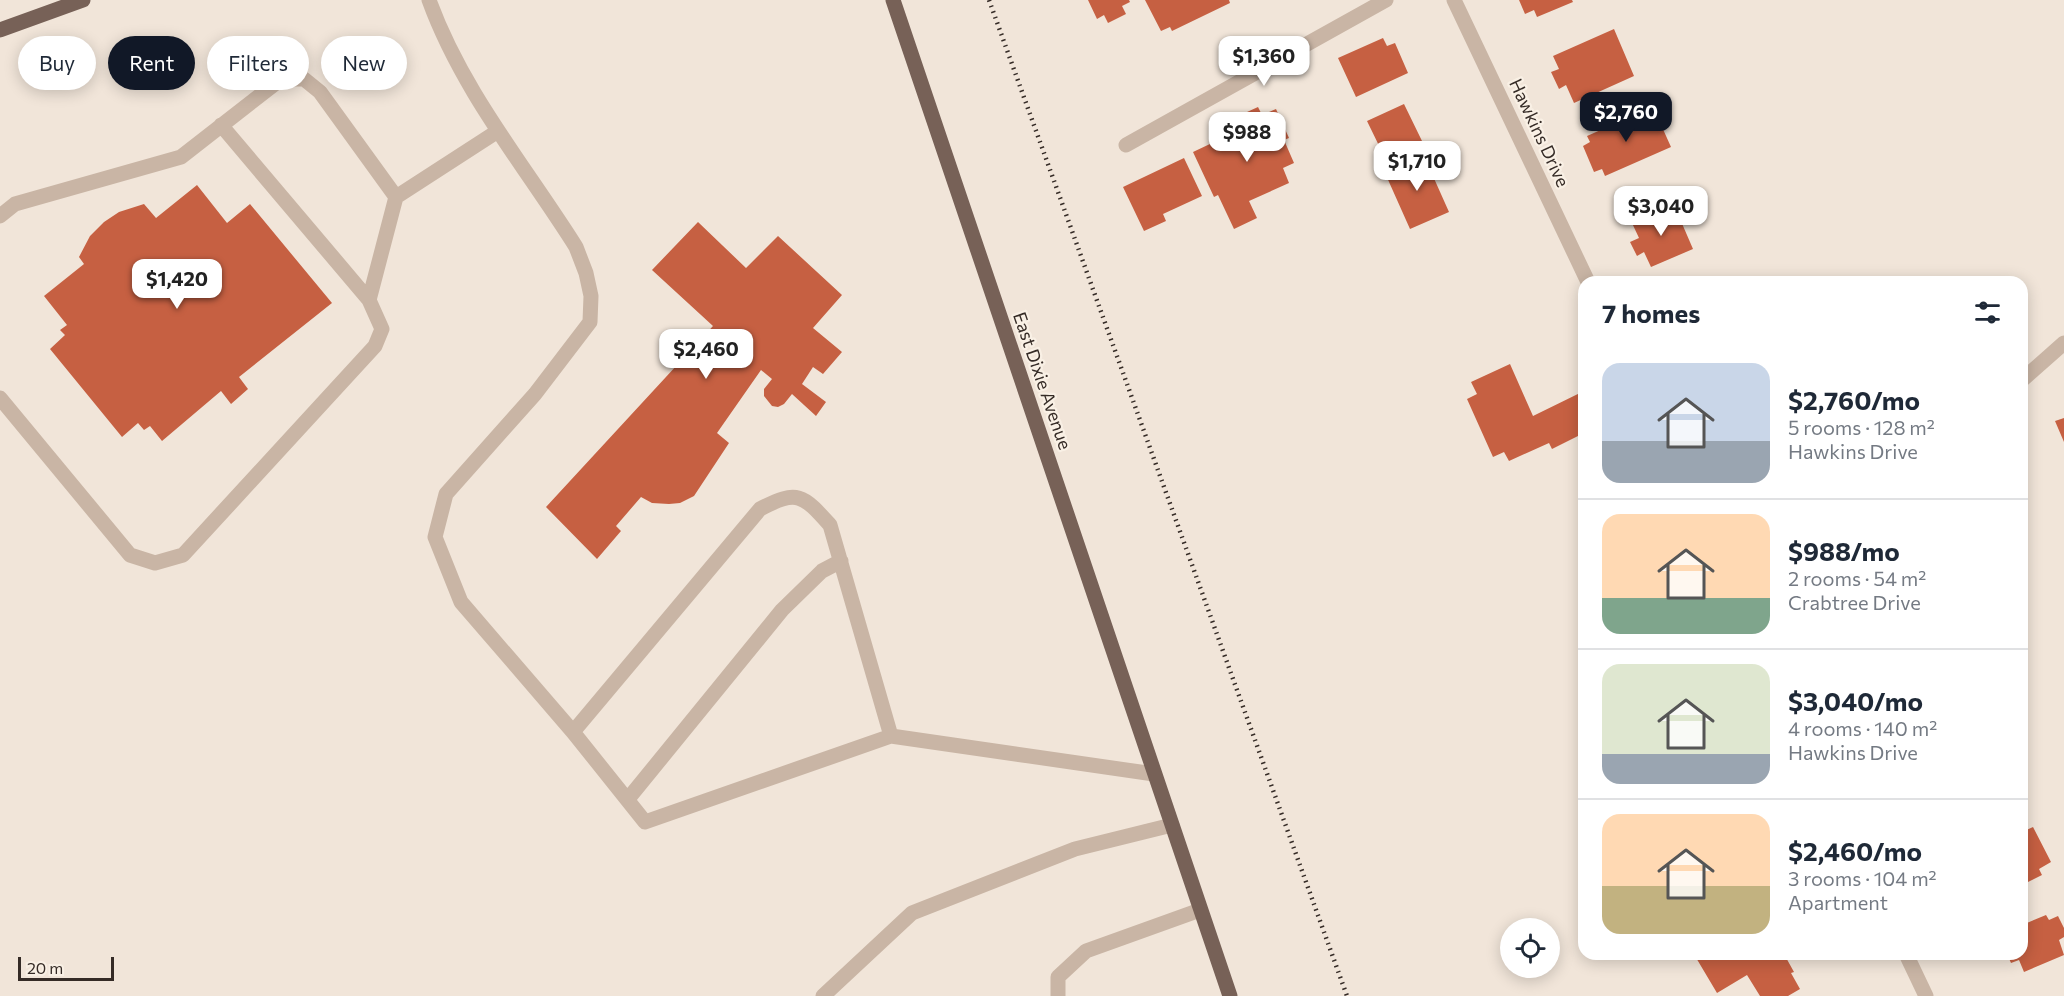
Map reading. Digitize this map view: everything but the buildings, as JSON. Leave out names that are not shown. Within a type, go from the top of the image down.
[{"type":"main road","points":[[0,30],[83,0]]},
{"type":"main road","name":"East Dixie Avenue","points":[[893,0],[1200,910]]},
{"type":"main road","points":[[1200,910],[1230,996]]},
{"type":"street","points":[[429,0],[437,23],[465,80],[576,247],[586,273],[591,296],[590,322],[536,394],[446,495],[435,537],[461,602],[573,732],[645,822],[891,736],[1154,774]]},
{"type":"street","points":[[1126,146],[1386,0]]},
{"type":"street","name":"Hawkins Drive","points":[[1454,0],[1585,276]]},
{"type":"street","points":[[0,216],[15,204],[181,157],[281,79],[304,80],[320,92],[396,197]]},
{"type":"street","points":[[0,398],[130,555],[155,563],[183,555],[375,346],[382,329],[369,300],[221,125]]},
{"type":"street","points":[[369,300],[396,197],[498,131]]},
{"type":"street","points":[[2028,375],[2064,343]]},
{"type":"street","points":[[573,732],[760,509],[783,497],[808,501],[830,525],[891,736]]},
{"type":"street","points":[[628,799],[782,610],[822,571],[841,561]]},
{"type":"street","points":[[823,996],[912,913],[1075,849],[1172,825]]},
{"type":"street","points":[[1058,996],[1058,977],[1086,951],[1200,910]]},
{"type":"street","points":[[1909,960],[1926,996]]},
{"type":"railway","points":[[989,0],[1347,996]]}]
